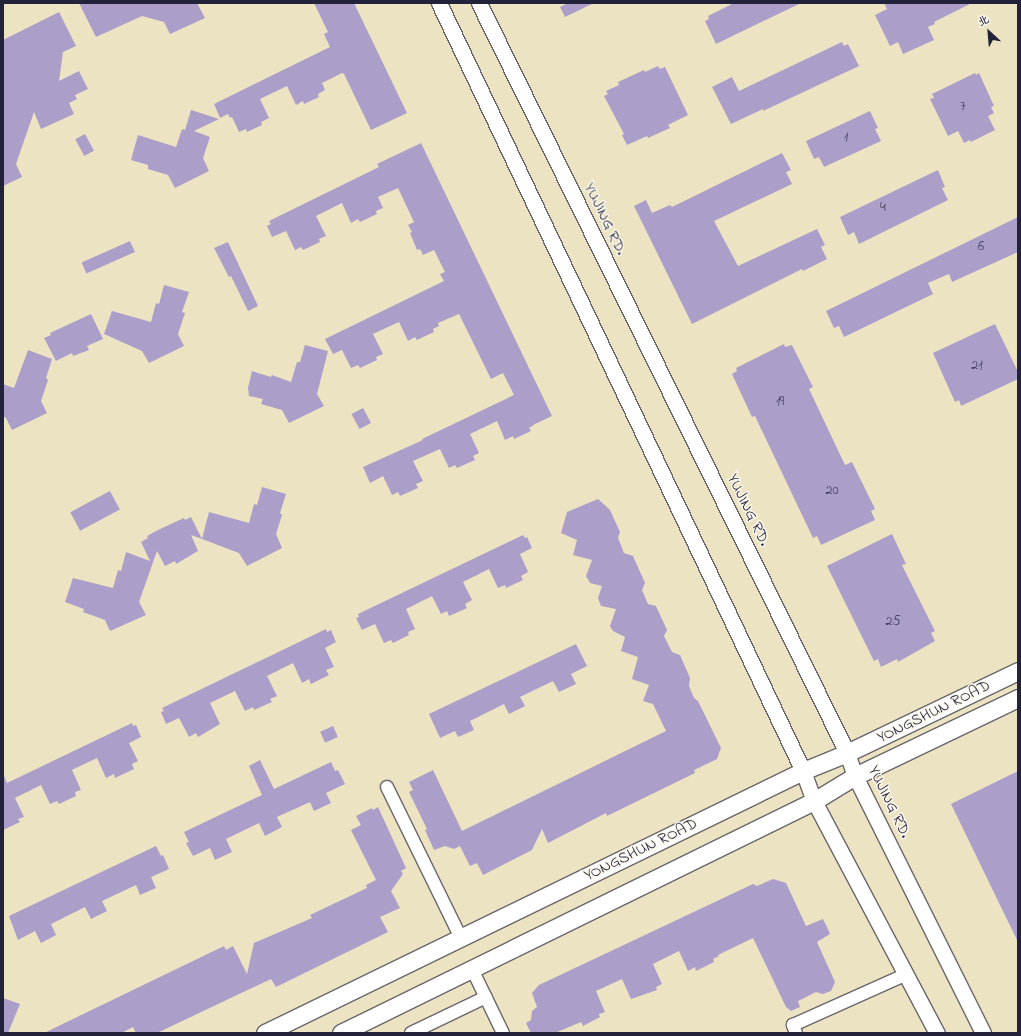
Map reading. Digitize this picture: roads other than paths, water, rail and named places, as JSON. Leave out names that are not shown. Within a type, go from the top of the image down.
[{"type":"main road","name":"YONGSHUN ROAD","points":[[266,1033],[803,771],[847,753],[1018,671]]},
{"type":"main road","name":"YONGSHUN ROAD","points":[[341,1033],[814,801],[855,776],[1018,698]]},
{"type":"street","points":[[439,3],[803,771],[814,801],[937,1033]]},
{"type":"street","name":"YUJING RD.","points":[[479,3],[847,753],[855,776],[983,1033]]},
{"type":"street","points":[[387,787],[461,938]]},
{"type":"street","points":[[472,969],[503,1033]]},
{"type":"street","points":[[796,1033],[793,1025],[905,975]]},
{"type":"street","points":[[412,1033],[486,997]]}]
